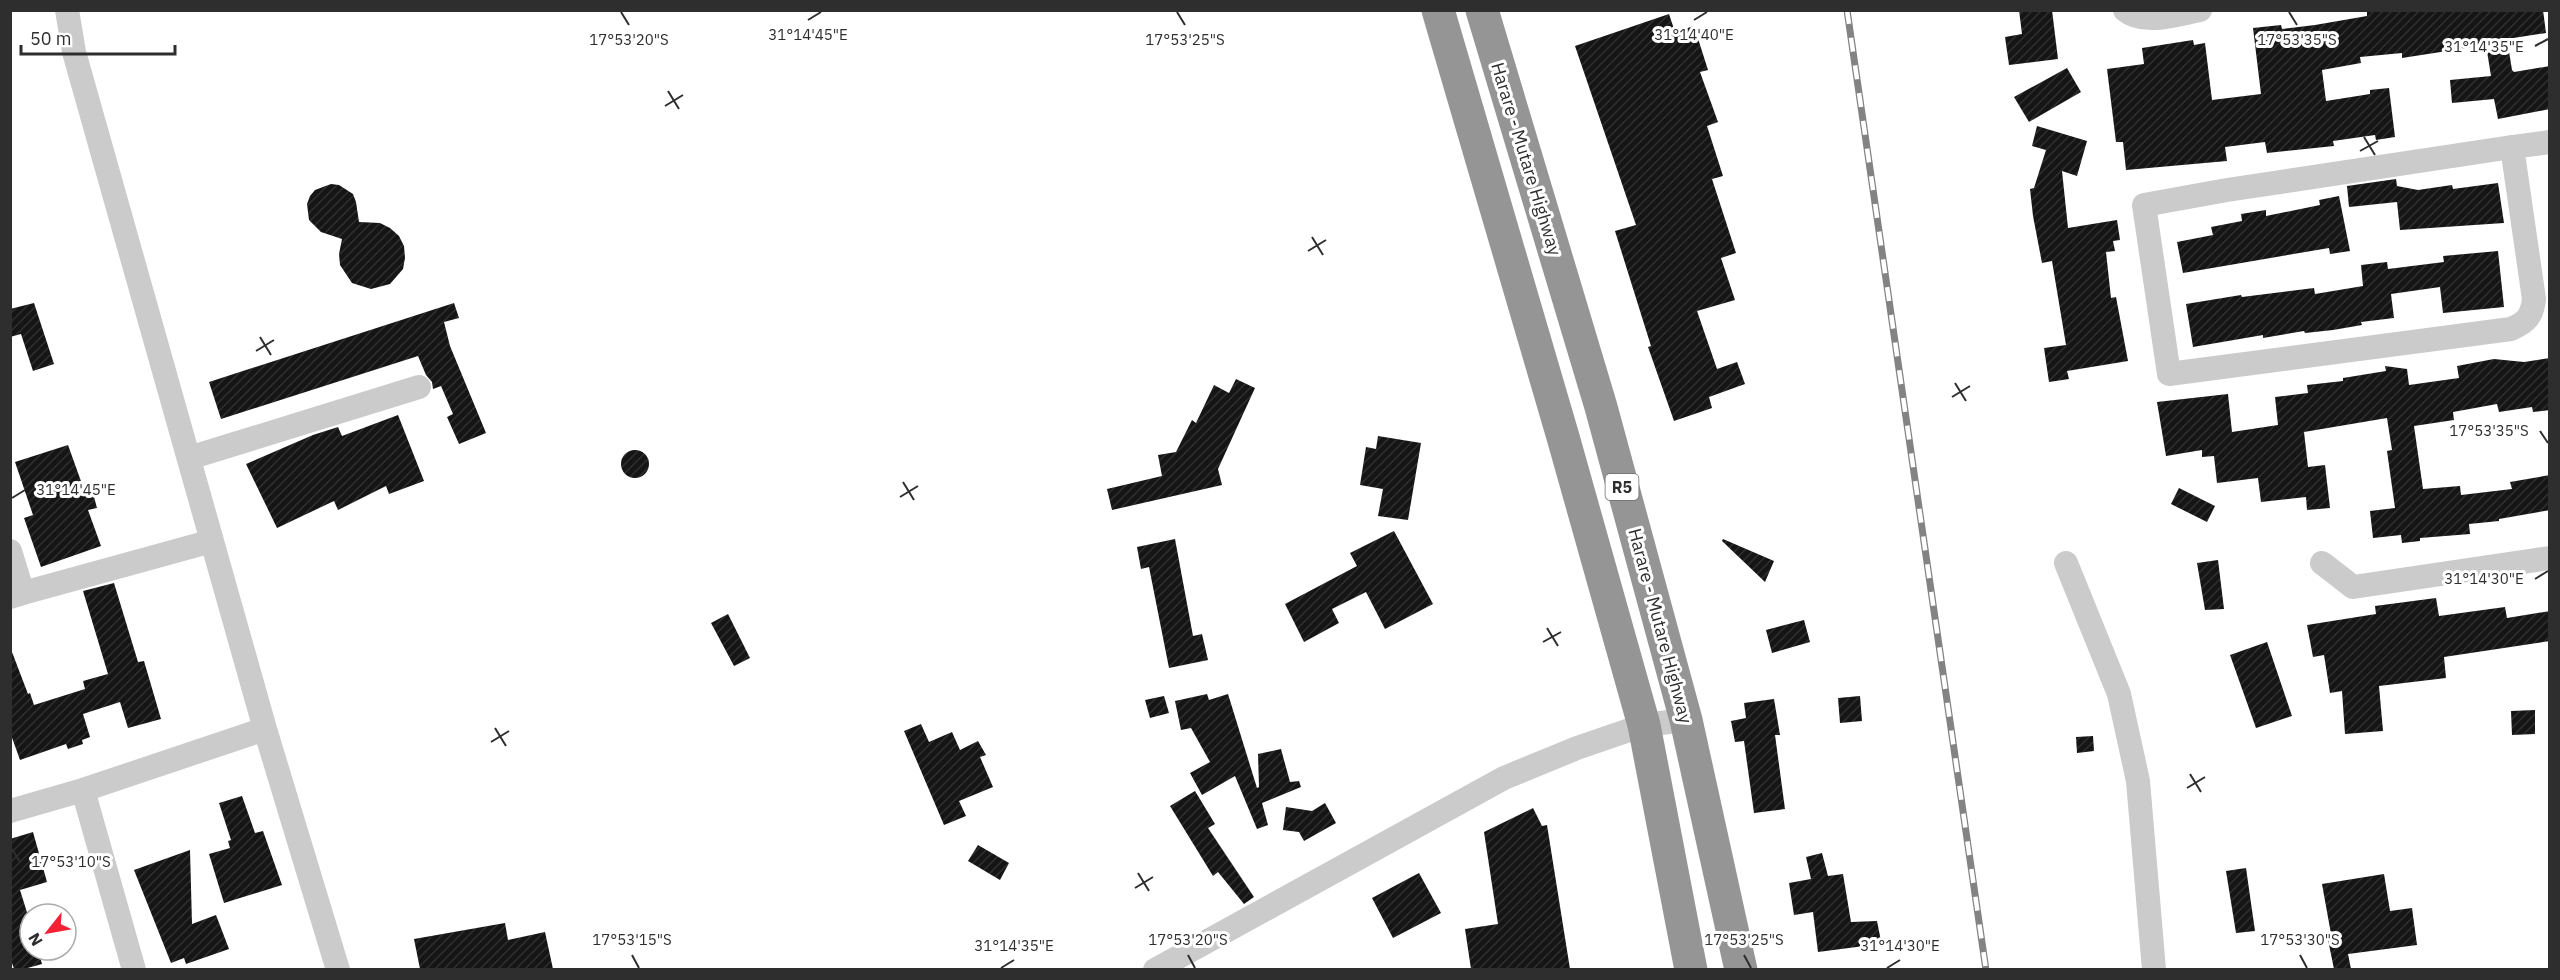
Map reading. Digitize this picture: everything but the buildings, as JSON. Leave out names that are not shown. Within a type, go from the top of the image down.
[{"type":"highway","name":"R5","points":[[1438,10],[1563,436],[1644,725],[1690,969]]},
{"type":"highway","name":"Harare - Mutare Highway","points":[[1482,10],[1601,407],[1686,720],[1741,969]]},
{"type":"street","points":[[66,10],[74,52],[265,729],[338,969]]},
{"type":"street","points":[[2125,10],[2131,15],[2148,18],[2200,10]]},
{"type":"street","points":[[2512,147],[2534,299],[2532,313],[2524,324],[2511,329],[2169,374],[2144,205],[2512,147],[2550,142]]},
{"type":"street","points":[[189,458],[419,387]]},
{"type":"street","points":[[10,551],[17,595],[212,541]]},
{"type":"street","points":[[2322,563],[2354,587],[2550,558]]},
{"type":"street","points":[[2066,563],[2119,694],[2138,781],[2154,969]]},
{"type":"street","points":[[1155,969],[1504,778],[1577,748],[1644,725],[1686,720]]},
{"type":"street","points":[[10,811],[83,790],[265,729]]},
{"type":"street","points":[[83,790],[131,969]]},
{"type":"railway","points":[[1847,10],[1986,970]]}]
